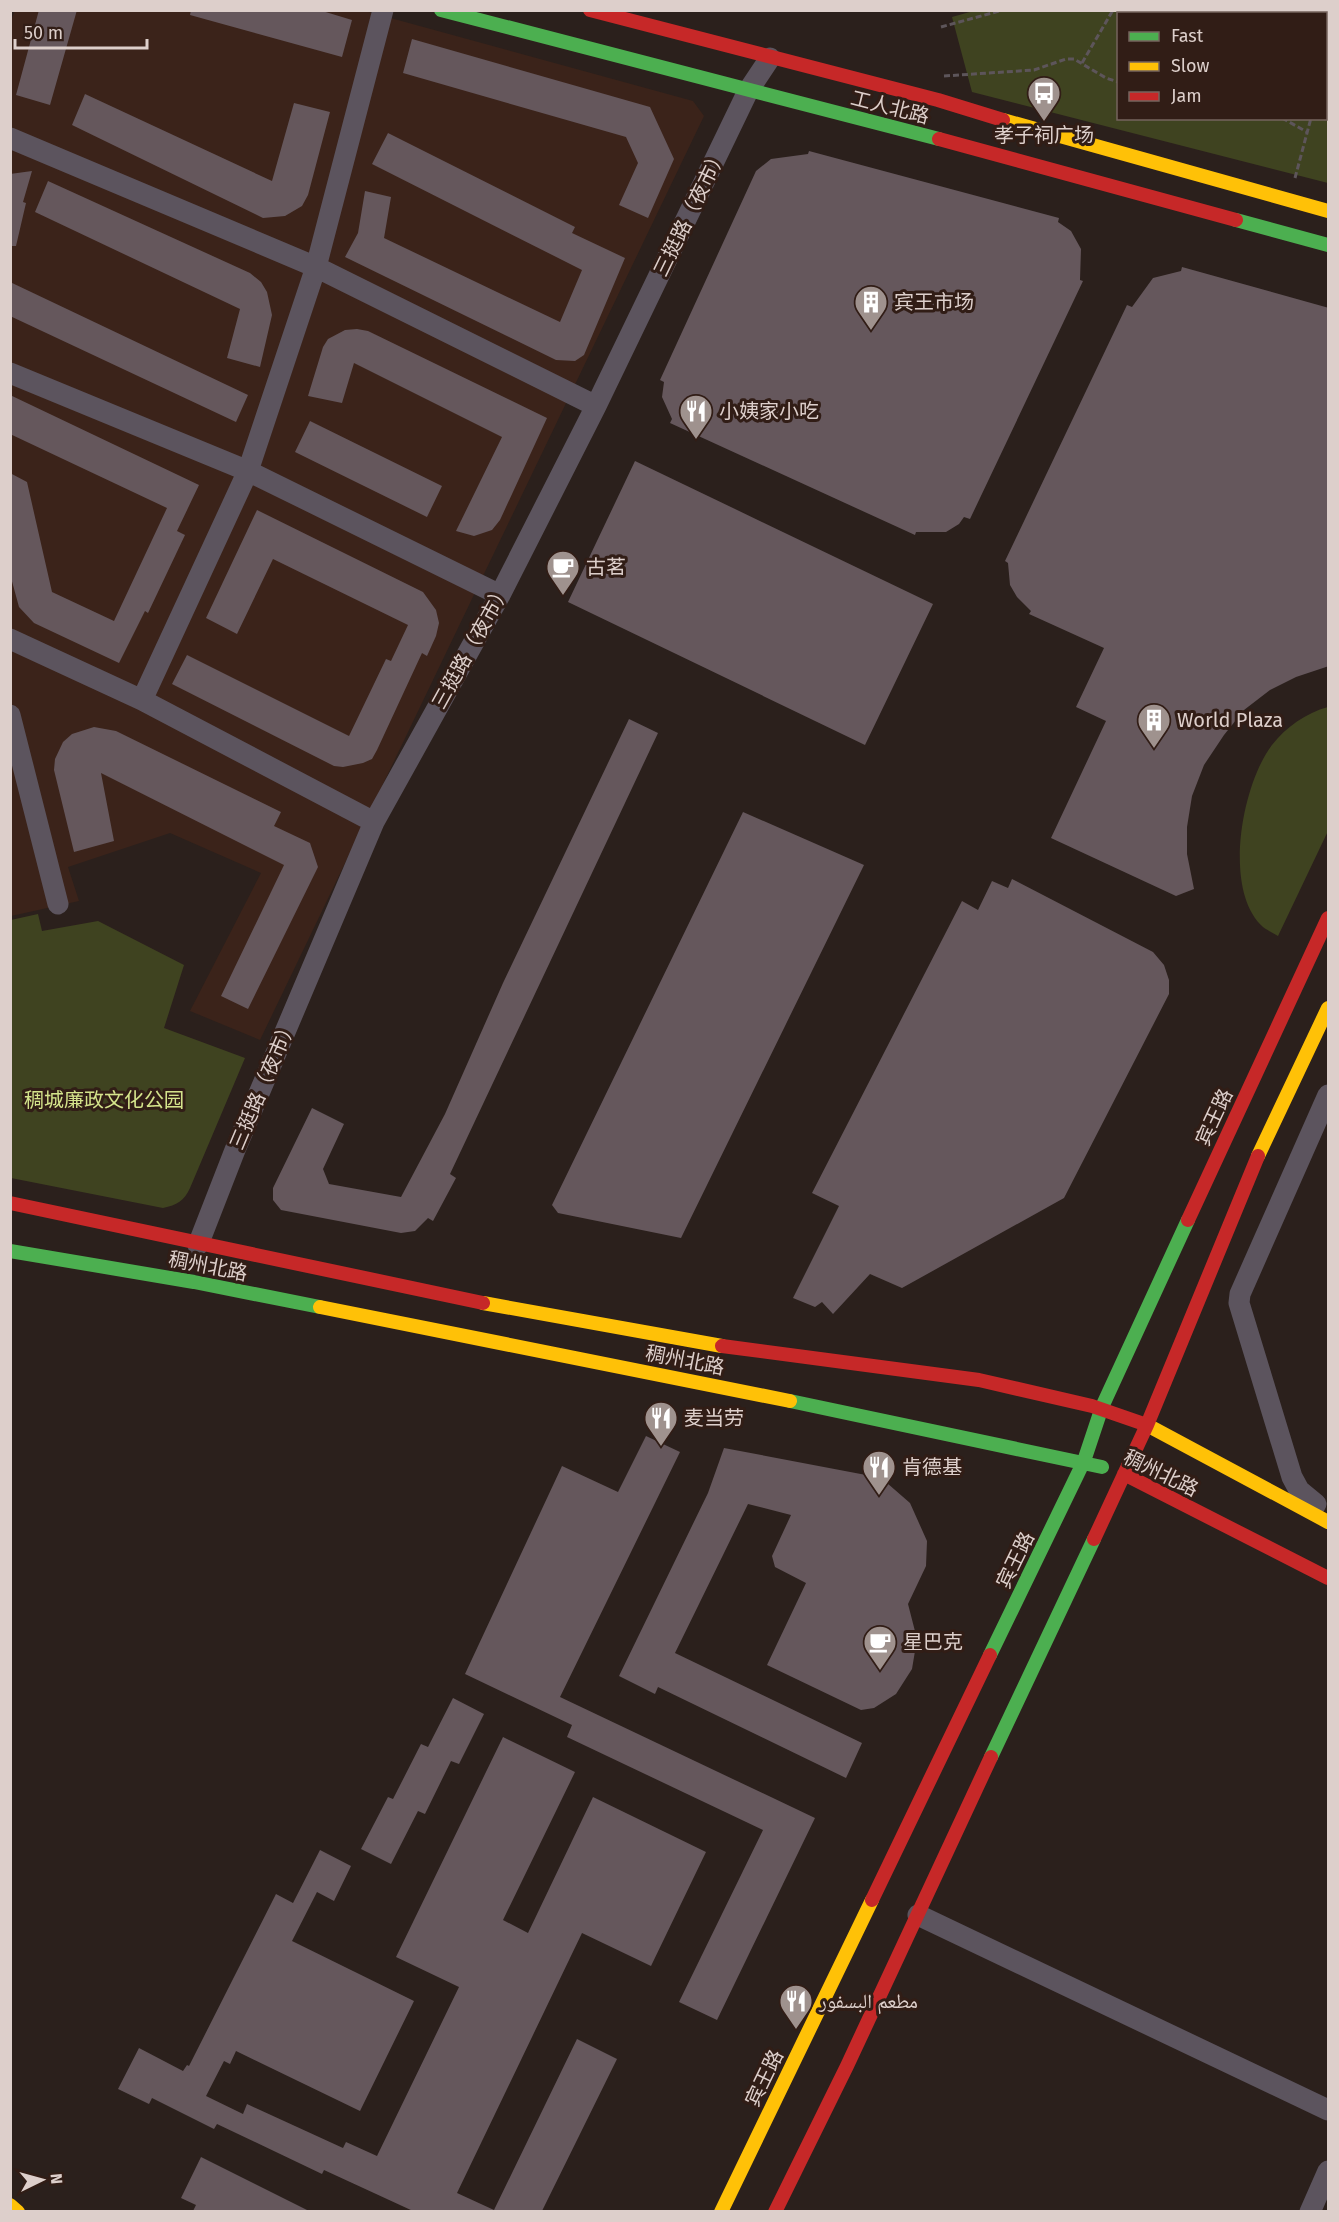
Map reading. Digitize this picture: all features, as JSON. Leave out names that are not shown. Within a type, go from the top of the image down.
[{"type":"main road","name":"工人北路","points":[[441,10],[1026,162],[1329,245]]},
{"type":"main road","name":"工人北路","points":[[590,10],[938,100],[1329,211]]},
{"type":"main road","name":"宾王路","points":[[721,2211],[1084,1461],[1102,1407],[1329,918]]},
{"type":"main road","points":[[775,2211],[918,1915],[1147,1425],[1270,1127],[1326,1021]]},
{"type":"main road","name":"稠州北路","points":[[10,1203],[198,1245],[692,1341],[1025,1388],[1102,1407],[1147,1425],[1329,1522]]},
{"type":"main road","name":"稠州北路","points":[[10,1251],[194,1282],[1084,1461],[1124,1474],[1329,1578]]},
{"type":"main road","points":[[10,2205],[18,2211]]},
{"type":"street","points":[[142,700],[248,471],[316,267],[383,10]]},
{"type":"street","name":"三挺路（夜市）","points":[[198,1245],[240,1139],[374,822],[500,595],[596,406],[748,91],[770,58]]},
{"type":"street","points":[[10,138],[316,267],[596,406]]},
{"type":"street","points":[[10,373],[248,471],[500,595]]},
{"type":"street","points":[[10,639],[142,700],[374,822]]},
{"type":"street","points":[[10,715],[58,904]]},
{"type":"street","points":[[1329,1095],[1239,1294],[1239,1303],[1292,1477],[1299,1490],[1329,1514]]},
{"type":"street","points":[[918,1915],[1329,2110]]},
{"type":"street","points":[[1310,2211],[1329,2171]]},
{"type":"path","points":[[941,27],[1003,10]]},
{"type":"path","points":[[1082,64],[1113,10]]},
{"type":"path","points":[[939,77],[1034,70],[1066,58],[1117,81]]},
{"type":"path","points":[[1286,120],[1308,132]]},
{"type":"path","points":[[1290,200],[1311,120]]},
{"type":"shaded area","points":[[15,10],[365,11],[693,101],[704,116],[260,1040],[190,1011],[261,873],[170,833],[68,867],[79,901],[11,916],[10,24]]},
{"type":"green space","points":[[977,10],[1328,11],[1328,183],[972,92],[952,17]]},
{"type":"green space","points":[[1328,707],[1328,831],[1278,936],[1263,927],[1250,910],[1243,888],[1240,863],[1245,810],[1261,762],[1272,745],[1297,722]]},
{"type":"green space","name":"稠城廉政文化公园","points":[[38,914],[42,931],[98,921],[184,965],[164,1028],[245,1058],[190,1188],[183,1199],[176,1204],[163,1208],[11,1178],[11,920]]},
{"type":"building","points":[[39,10],[77,10],[50,105],[16,95]]},
{"type":"building","points":[[191,10],[319,10],[352,20],[342,57],[190,15]]},
{"type":"building","points":[[412,39],[650,107],[674,159],[648,218],[619,205],[638,163],[626,137],[403,73]]},
{"type":"building","points":[[85,94],[272,181],[294,103],[330,112],[308,195],[302,206],[285,216],[263,218],[72,125]]},
{"type":"building","points":[[388,133],[575,227],[572,233],[625,258],[584,355],[575,361],[556,360],[345,257],[358,233],[365,191],[391,197],[384,238],[560,322],[582,270],[372,164]]},
{"type":"building","name":"宾王市场","points":[[809,151],[1059,218],[1058,222],[1071,231],[1081,249],[1080,280],[1083,281],[970,519],[964,517],[959,524],[946,532],[916,532],[915,535],[670,423],[672,419],[662,397],[664,382],[660,380],[756,171],[771,159],[808,154]]},
{"type":"building","points":[[32,171],[23,202],[26,203],[16,246],[10,246],[10,174]]},
{"type":"building","points":[[48,181],[250,273],[261,282],[267,292],[272,315],[260,367],[227,358],[240,309],[35,212]]},
{"type":"building","points":[[1182,267],[1329,308],[1329,666],[1296,677],[1270,690],[1244,710],[1204,765],[1192,796],[1187,827],[1187,854],[1194,889],[1176,896],[1051,838],[1106,721],[1076,707],[1104,648],[1029,614],[1031,611],[1017,597],[1010,585],[1008,563],[1005,561],[1127,305],[1132,307],[1153,278],[1181,271]]},
{"type":"building","points":[[10,282],[248,395],[236,422],[10,316]]},
{"type":"building","points":[[345,330],[368,331],[547,418],[500,520],[492,530],[474,536],[456,531],[502,437],[354,363],[342,403],[308,396],[323,347],[328,339]]},
{"type":"building","points":[[10,395],[199,485],[177,531],[185,535],[148,613],[145,611],[119,663],[34,623],[19,607],[10,574],[10,473],[27,482],[52,592],[114,621],[167,508],[10,434]]},
{"type":"building","points":[[310,421],[442,486],[427,517],[295,452]]},
{"type":"building","points":[[635,461],[933,604],[865,745],[568,602]]},
{"type":"building","points":[[257,510],[423,592],[436,610],[439,623],[427,656],[422,653],[377,750],[372,759],[363,763],[343,767],[334,766],[172,684],[187,655],[349,736],[386,659],[391,661],[408,625],[273,559],[237,634],[206,618]]},
{"type":"building","points":[[629,719],[658,733],[450,1174],[456,1178],[433,1221],[428,1218],[415,1231],[401,1233],[281,1210],[273,1200],[273,1188],[312,1108],[344,1124],[323,1169],[329,1184],[401,1197],[445,1114],[503,983]]},
{"type":"building","points":[[94,727],[116,731],[281,812],[274,826],[310,843],[318,867],[248,1009],[221,996],[284,865],[101,773],[114,841],[74,852],[54,770],[55,759],[63,742],[72,734]]},
{"type":"building","points":[[743,812],[864,865],[681,1238],[558,1213],[552,1205]]},
{"type":"building","points":[[1012,879],[1153,952],[1164,965],[1169,980],[1169,994],[1064,1198],[902,1288],[870,1274],[833,1314],[822,1302],[815,1307],[793,1298],[839,1206],[812,1193],[962,901],[978,910],[992,881],[1008,888]]},
{"type":"building","points":[[646,1436],[680,1452],[560,1697],[815,1818],[717,2020],[679,2002],[763,1830],[567,1737],[572,1725],[465,1674],[562,1466],[618,1492]]},
{"type":"building","points":[[724,1448],[866,1475],[887,1483],[910,1503],[927,1541],[926,1566],[908,1604],[917,1639],[912,1669],[896,1694],[874,1708],[861,1710],[767,1665],[806,1583],[775,1567],[772,1556],[791,1515],[748,1504],[675,1653],[862,1743],[846,1778],[658,1687],[655,1694],[619,1676],[708,1493]]},
{"type":"building","points":[[453,1698],[484,1714],[459,1764],[451,1761],[425,1814],[418,1811],[391,1864],[361,1849],[388,1797],[393,1799],[421,1744],[428,1747]]},
{"type":"building","points":[[503,1737],[575,1772],[503,1920],[528,1933],[593,1797],[706,1852],[651,1966],[582,1933],[457,2193],[494,2210],[577,2039],[617,2059],[542,2211],[413,2211],[324,2170],[322,2174],[217,2124],[214,2129],[152,2098],[149,2104],[118,2089],[139,2048],[183,2071],[187,2065],[189,2066],[276,1894],[293,1903],[320,1850],[351,1866],[334,1901],[317,1892],[292,1941],[414,2001],[360,2111],[236,2051],[230,2064],[224,2061],[206,2096],[243,2114],[247,2104],[343,2148],[346,2142],[377,2156],[459,1987],[396,1957]]},
{"type":"building","points":[[201,2157],[309,2211],[193,2211],[196,2205],[181,2198]]},
{"type":"traffic: fast","points":[[441,10],[939,139]]},
{"type":"traffic: fast","points":[[1236,220],[1328,245]]},
{"type":"traffic: fast","points":[[990,1655],[1084,1461],[1102,1407],[1188,1220]]},
{"type":"traffic: fast","points":[[10,1251],[194,1282],[320,1307]]},
{"type":"traffic: fast","points":[[790,1401],[1102,1467]]},
{"type":"traffic: fast","points":[[991,1757],[1094,1539]]},
{"type":"traffic: slow","points":[[1003,120],[1328,211]]},
{"type":"traffic: slow","points":[[1258,1156],[1328,1008]]},
{"type":"traffic: slow","points":[[483,1303],[722,1346]]},
{"type":"traffic: slow","points":[[320,1307],[790,1401]]},
{"type":"traffic: slow","points":[[1147,1425],[1328,1522]]},
{"type":"traffic: slow","points":[[721,2212],[872,1900]]},
{"type":"traffic: slow","points":[[10,2205],[18,2212]]},
{"type":"traffic: jam","points":[[590,10],[938,100],[1003,120]]},
{"type":"traffic: jam","points":[[939,139],[1236,220]]},
{"type":"traffic: jam","points":[[1188,1220],[1328,918]]},
{"type":"traffic: jam","points":[[1094,1539],[1147,1425],[1258,1156]]},
{"type":"traffic: jam","points":[[10,1203],[483,1303]]},
{"type":"traffic: jam","points":[[722,1346],[979,1380],[1092,1406],[1147,1425]]},
{"type":"traffic: jam","points":[[1124,1474],[1328,1578]]},
{"type":"traffic: jam","points":[[872,1900],[990,1655]]},
{"type":"traffic: jam","points":[[775,2212],[847,2066],[991,1757]]},
{"type":"place","name":"孝子祠广场","points":[[1044,122]]},
{"type":"place","name":"宾王市场","points":[[871,331]]},
{"type":"place","name":"小姨家小吃","points":[[696,440]]},
{"type":"place","name":"古茗","points":[[563,596]]},
{"type":"place","name":"World Plaza","points":[[1154,749]]},
{"type":"place","name":"麦当劳","points":[[661,1447]]},
{"type":"place","name":"肯德基","points":[[879,1496]]},
{"type":"place","name":"星巴克","points":[[880,1671]]},
{"type":"place","name":"مطعم البسفور","points":[[796,2030]]}]
